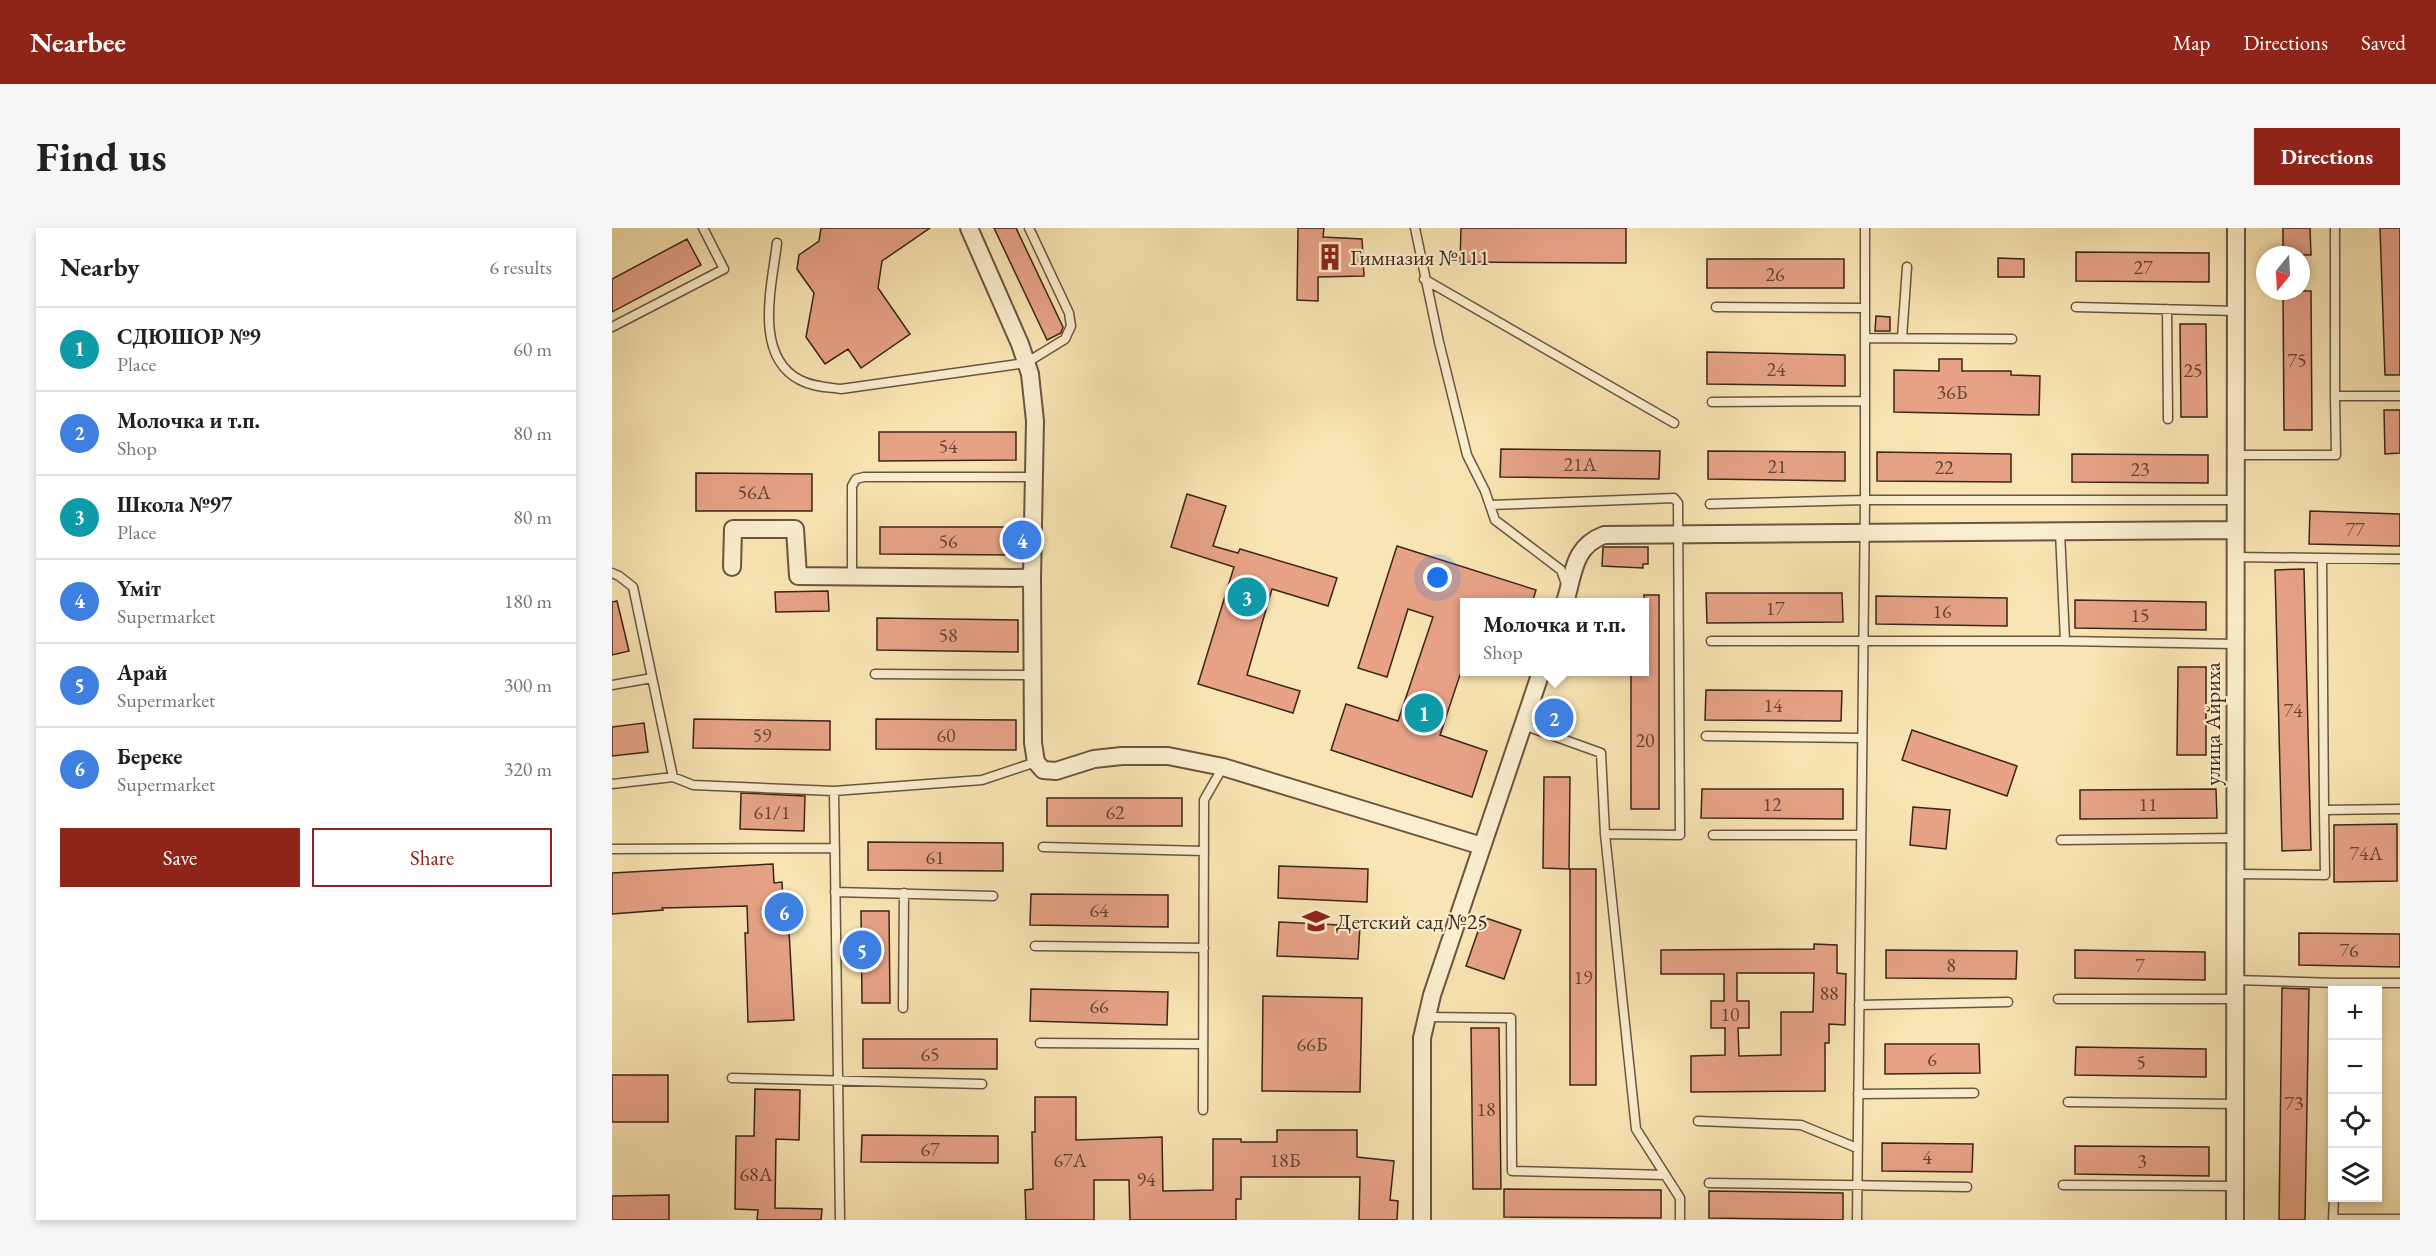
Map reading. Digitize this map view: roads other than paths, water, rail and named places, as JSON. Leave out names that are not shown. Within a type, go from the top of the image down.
[{"type":"street","points":[[969,228],[1020,344],[1030,374],[1035,421],[1032,578],[1033,743],[1036,762],[1043,770],[1056,771],[1094,759],[1122,756],[1168,756],[1222,767],[1482,846]]},
{"type":"street","name":"улица Айриха","points":[[2235,1220],[2236,228]]},
{"type":"street","points":[[732,567],[733,529],[795,529],[798,576],[1032,578]]},
{"type":"street","points":[[1567,597],[1572,573],[1580,554],[1591,540],[1604,535],[2235,530]]},
{"type":"street","points":[[1422,1220],[1422,1038],[1482,846],[1540,676]]},
{"type":"lane","points":[[612,327],[724,269],[703,228]]},
{"type":"lane","points":[[777,243],[768,329],[774,351],[782,365],[799,380],[816,386],[841,388],[1026,363],[1065,339],[1071,326],[1069,313],[1029,228]]},
{"type":"lane","points":[[1415,228],[1424,279],[1467,455],[1495,520],[1562,570],[1567,597]]},
{"type":"lane","points":[[1857,1220],[1865,500],[1865,228]]},
{"type":"lane","points":[[2235,455],[2336,455],[2335,228]]},
{"type":"lane","points":[[1902,338],[1907,267]]},
{"type":"lane","points":[[1424,279],[1674,423]]},
{"type":"lane","points":[[1716,307],[1865,308]]},
{"type":"lane","points":[[2076,307],[2236,311]]},
{"type":"lane","points":[[2168,309],[2168,419]]},
{"type":"lane","points":[[1865,338],[2012,339]]},
{"type":"lane","points":[[2335,396],[2400,396]]},
{"type":"lane","points":[[1712,402],[1865,401]]},
{"type":"lane","points":[[852,576],[852,486],[856,479],[864,477],[1034,477]]},
{"type":"lane","points":[[1490,505],[1674,498],[1678,503],[1680,835],[1605,834]]},
{"type":"lane","points":[[1710,504],[1865,500],[2235,500]]},
{"type":"lane","points":[[2060,532],[2065,641]]},
{"type":"lane","points":[[2235,557],[2400,559]]},
{"type":"lane","points":[[2234,874],[2325,875],[2322,558]]},
{"type":"lane","points":[[612,573],[633,587],[673,777]]},
{"type":"lane","points":[[1711,641],[1863,643],[2065,641],[2235,644]]},
{"type":"lane","points":[[875,674],[1033,675]]},
{"type":"lane","points":[[612,685],[652,678]]},
{"type":"lane","points":[[1523,725],[1601,753],[1605,834],[1636,1129],[1680,1198],[1680,1220]]},
{"type":"lane","points":[[1706,736],[1862,738]]},
{"type":"lane","points":[[612,784],[673,777],[693,785],[834,791],[982,780],[1036,762]]},
{"type":"lane","points":[[1203,1110],[1204,800],[1222,767]]},
{"type":"lane","points":[[834,791],[840,1220]]},
{"type":"lane","points":[[2324,810],[2400,809]]},
{"type":"lane","points":[[1713,835],[1861,835]]},
{"type":"lane","points":[[2061,840],[2235,838]]},
{"type":"lane","points":[[1043,847],[1204,851]]},
{"type":"lane","points":[[612,849],[835,848]]},
{"type":"lane","points":[[835,891],[993,896]]},
{"type":"lane","points":[[903,1008],[904,893]]},
{"type":"lane","points":[[1035,946],[1204,948]]},
{"type":"lane","points":[[2235,980],[2328,986]]},
{"type":"lane","points":[[2352,986],[2400,983]]},
{"type":"lane","points":[[2058,999],[2234,999]]},
{"type":"lane","points":[[1859,1005],[2008,1002]]},
{"type":"lane","points":[[1427,1017],[1511,1018],[1512,1171],[1665,1175]]},
{"type":"lane","points":[[1040,1043],[1203,1044]]},
{"type":"lane","points":[[732,1078],[982,1084]]},
{"type":"lane","points":[[1858,1094],[1974,1093]]},
{"type":"lane","points":[[2068,1102],[2235,1104]]},
{"type":"lane","points":[[1698,1121],[1801,1125],[1857,1148]]},
{"type":"lane","points":[[1708,1183],[1967,1187]]},
{"type":"lane","points":[[2062,1185],[2235,1186]]},
{"type":"lane","points":[[2334,1202],[2333,1220],[2400,1218]]},
{"type":"place","name":"Гимназия №111","points":[[1330,257]]},
{"type":"place","name":"Үміт","points":[[1022,540]]},
{"type":"place","name":"Школа №97","points":[[1247,597]]},
{"type":"place","name":"СДЮШОР №9","points":[[1424,713]]},
{"type":"place","name":"Молочка и т.п.","points":[[1554,718]]},
{"type":"place","name":"Береке","points":[[784,912]]},
{"type":"place","name":"Детский сад №25","points":[[1316,921]]},
{"type":"place","name":"Арай","points":[[862,950]]}]
